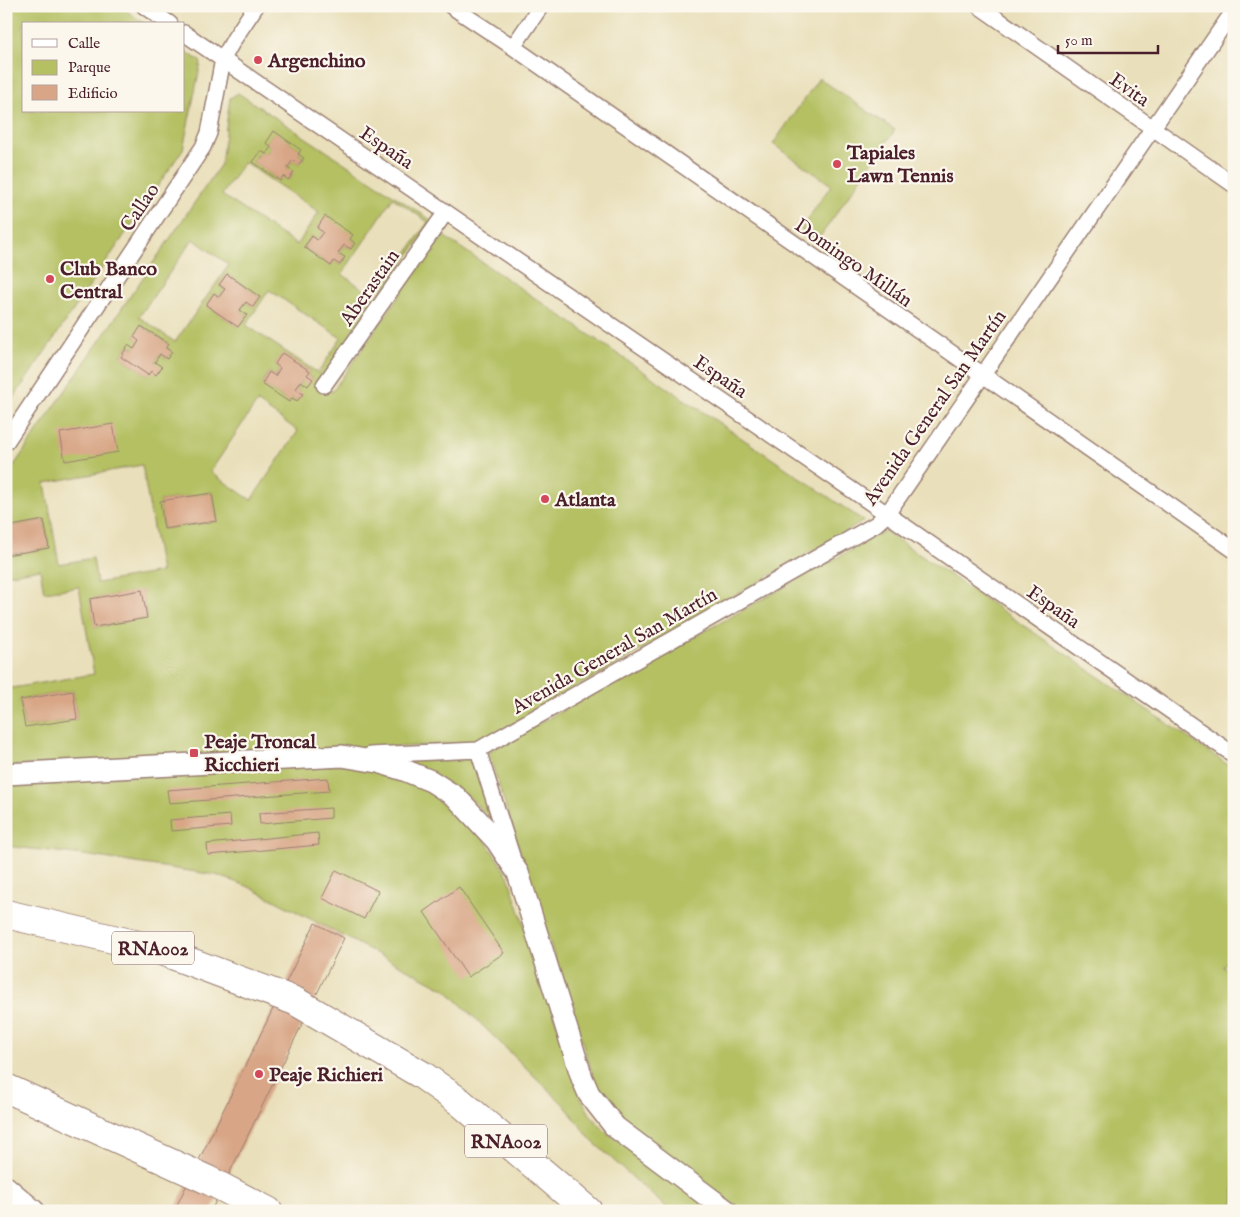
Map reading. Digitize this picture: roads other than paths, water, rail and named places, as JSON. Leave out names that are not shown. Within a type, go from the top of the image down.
[{"type":"highway","name":"RNA002","points":[[6,914],[156,949],[295,1002],[422,1075],[460,1102],[588,1211]]},
{"type":"highway","points":[[6,1088],[208,1180],[268,1211]]},
{"type":"street","points":[[144,6],[167,22]]},
{"type":"street","name":"Callao","points":[[6,442],[203,147],[209,133],[223,59],[256,6]]},
{"type":"street","name":"Domingo Millán","points":[[451,6],[513,47],[1234,550]]},
{"type":"street","points":[[513,47],[541,6]]},
{"type":"street","name":"Evita","points":[[978,6],[1234,185]]},
{"type":"street","name":"Avenida General San Martín","points":[[478,750],[876,524],[887,514],[1234,10]]},
{"type":"street","name":"España","points":[[185,34],[887,514],[1234,755]]},
{"type":"street","name":"Aberastain","points":[[324,385],[446,212]]},
{"type":"street","points":[[6,774],[478,750],[582,1078],[589,1094],[615,1126],[727,1211]]},
{"type":"street","points":[[342,756],[378,762],[404,770],[431,782],[456,797],[496,840],[518,873]]},
{"type":"street","points":[[6,1187],[34,1211]]},
{"type":"place","name":"Argenchino","points":[[258,60]]},
{"type":"place","name":"Tapiales Lawn Tennis","points":[[837,164]]},
{"type":"place","name":"Club Banco Central","points":[[50,279]]},
{"type":"place","name":"Atlanta","points":[[545,499]]},
{"type":"place","name":"Peaje Troncal Ricchieri","points":[[194,753]]},
{"type":"place","name":"Peaje Richieri","points":[[259,1074]]}]
